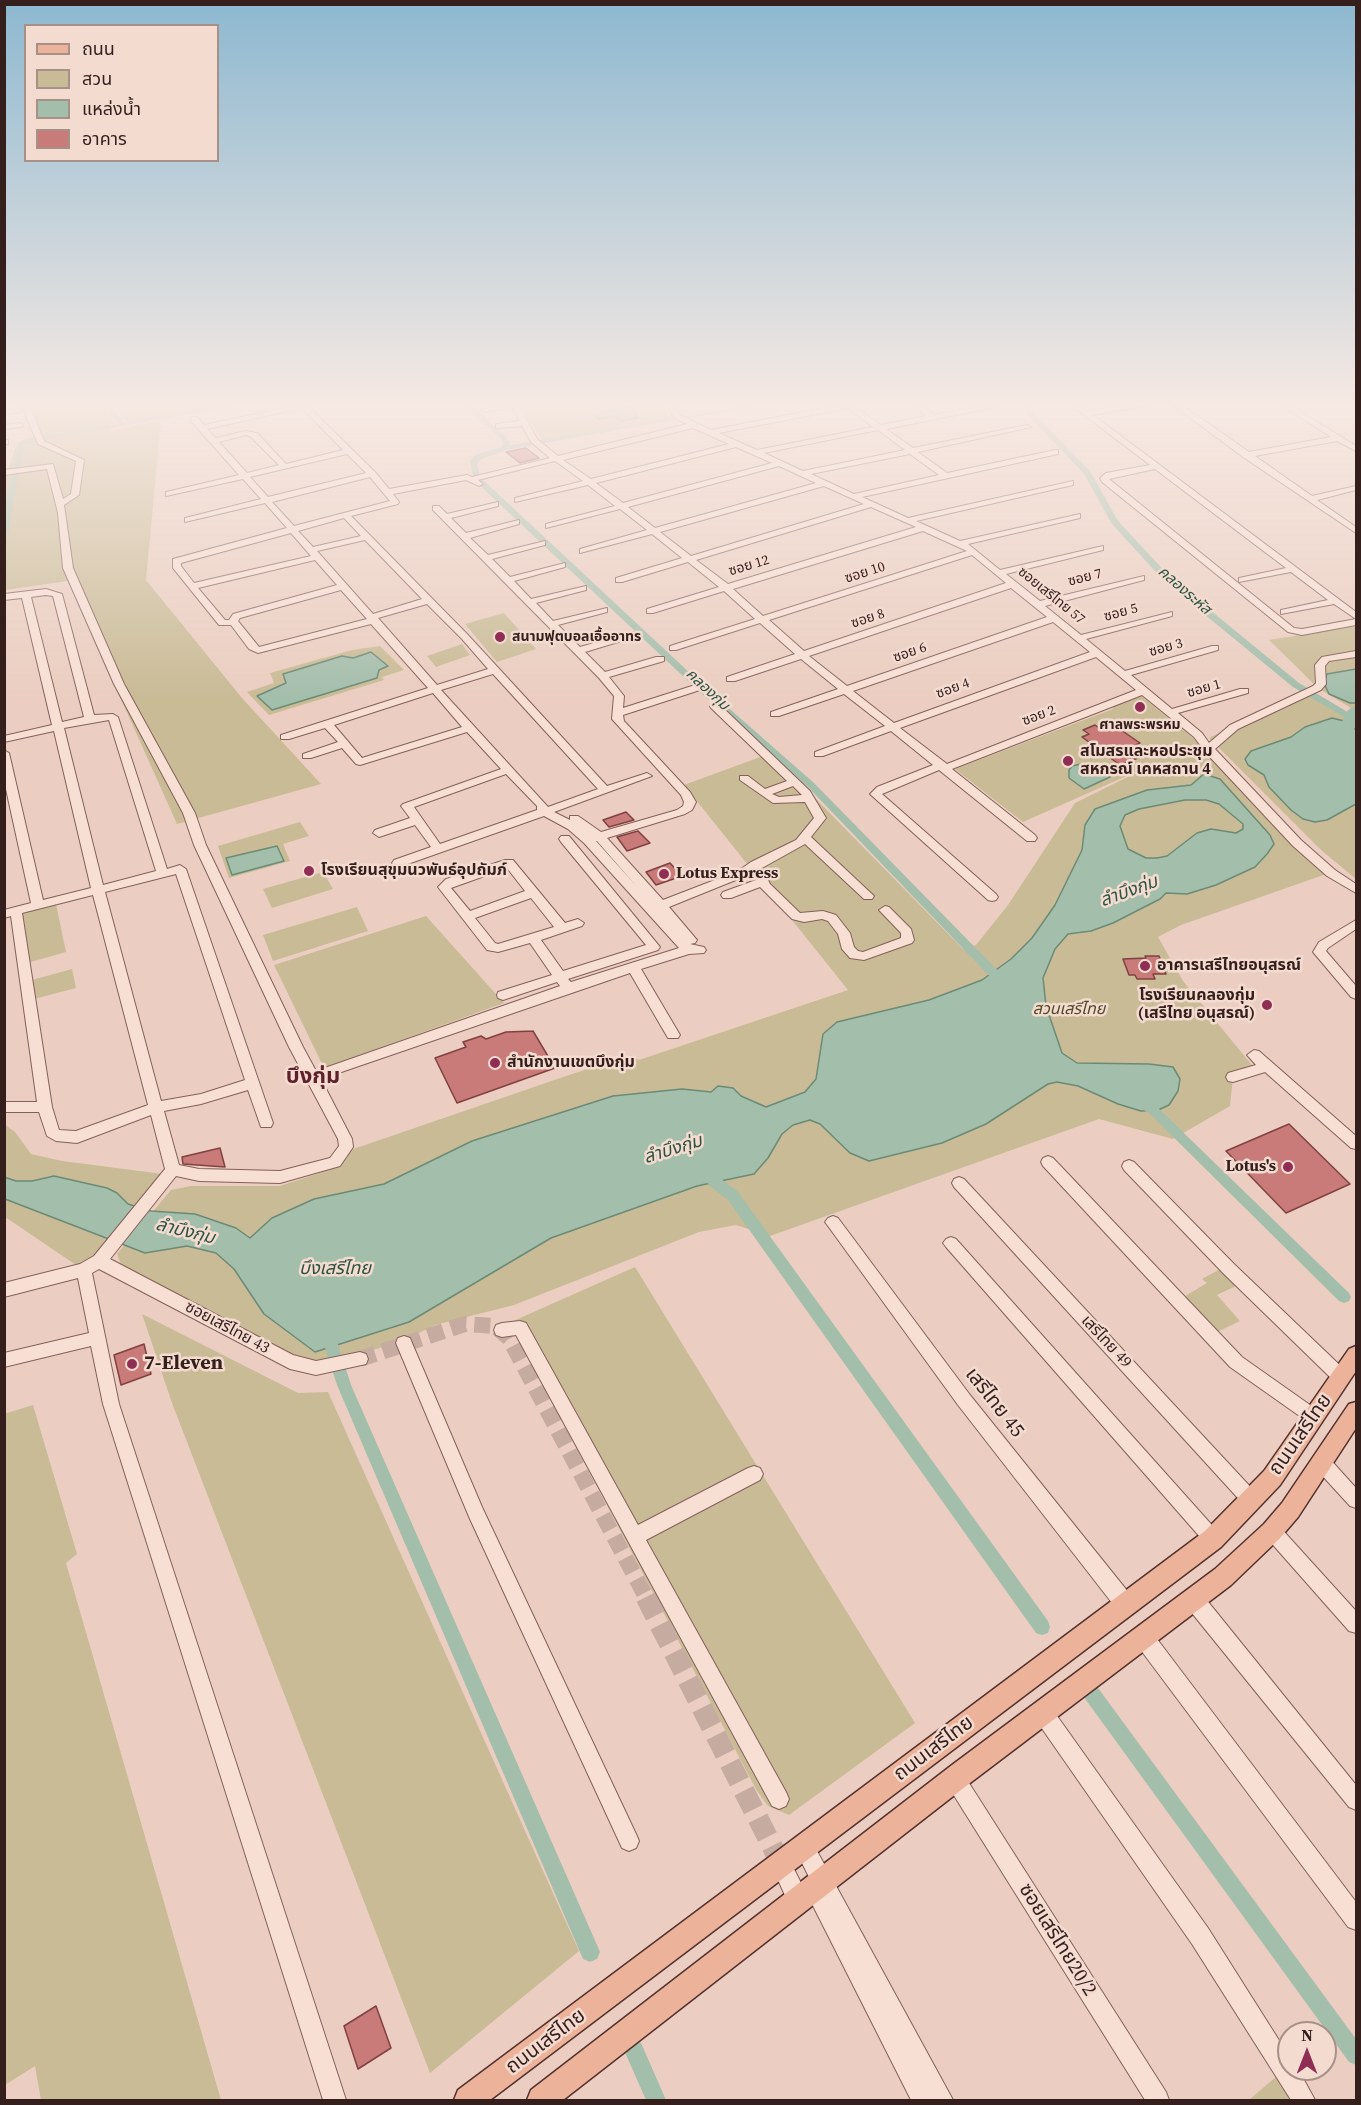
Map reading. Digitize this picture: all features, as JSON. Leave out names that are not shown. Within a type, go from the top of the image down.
[{"type":"main road","name":"ถนนเสรีไทย","points":[[468,2100],[1213,1539],[1252,1501],[1356,1355]]},
{"type":"main road","name":"ถนนเสรีไทย","points":[[541,2100],[956,1779],[1194,1600],[1246,1557],[1272,1531],[1323,1464],[1356,1411]]},
{"type":"street","points":[[59,500],[68,568],[114,674],[189,813],[200,845],[296,1047],[345,1139],[346,1147],[335,1162],[280,1177],[199,1175],[172,1170]]},
{"type":"street","points":[[60,504],[66,500]]},
{"type":"street","points":[[188,520],[266,500]]},
{"type":"street","points":[[267,500],[507,770],[546,808],[581,822],[694,950],[568,988],[313,1077]]},
{"type":"street","points":[[234,622],[222,623],[176,566],[176,561],[392,504],[395,502],[394,500]]},
{"type":"street","points":[[614,500],[725,587],[801,654],[1030,838]]},
{"type":"street","points":[[549,526],[643,500]]},
{"type":"street","points":[[583,551],[763,500]]},
{"type":"street","name":"ซอยเสรีไทย 57","points":[[865,500],[961,543],[973,552],[1124,674],[1142,692],[1170,712],[1297,843],[1331,873],[1356,889]]},
{"type":"street","points":[[909,520],[995,500]]},
{"type":"street","points":[[1131,500],[1291,630],[1302,632],[1356,622]]},
{"type":"street","points":[[1202,500],[1356,616]]},
{"type":"street","points":[[1311,500],[1356,531]]},
{"type":"street","points":[[446,517],[495,504]]},
{"type":"street","points":[[619,580],[874,504]]},
{"type":"street","points":[[436,508],[603,676],[619,696],[617,713],[620,723],[690,801],[687,808],[681,812],[594,839]]},
{"type":"street","points":[[346,516],[429,600],[605,790]]},
{"type":"street","points":[[961,543],[1077,516]]},
{"type":"street","points":[[466,536],[516,522]]},
{"type":"street","name":"ซอย 12","points":[[650,611],[926,527]]},
{"type":"street","points":[[194,586],[367,537]]},
{"type":"street","points":[[487,558],[542,543]]},
{"type":"street","points":[[998,573],[1100,548]]},
{"type":"street","name":"ซอย 10","points":[[673,648],[973,552]]},
{"type":"street","points":[[508,580],[561,565]]},
{"type":"street","points":[[1242,580],[1292,569]]},
{"type":"street","name":"ซอย 7","points":[[1037,605],[1141,578]]},
{"type":"street","name":"ซอย 8","points":[[731,679],[1013,584]]},
{"type":"street","points":[[234,622],[236,616],[345,586]]},
{"type":"street","points":[[530,602],[583,588]]},
{"type":"street","points":[[4,597],[54,592],[57,594],[90,719]]},
{"type":"street","points":[[26,594],[98,890],[172,1170]]},
{"type":"street","points":[[234,622],[252,647],[258,650],[429,600]]},
{"type":"street","points":[[1284,612],[1336,601]]},
{"type":"street","points":[[552,624],[604,610]]},
{"type":"street","name":"ซอย 5","points":[[1079,638],[1169,614]]},
{"type":"street","name":"ซอย 6","points":[[775,714],[1054,618]]},
{"type":"street","points":[[578,651],[635,634]]},
{"type":"street","name":"ซอย 3","points":[[1124,674],[1215,648]]},
{"type":"street","name":"ซอย 4","points":[[819,754],[1097,653]]},
{"type":"street","points":[[1211,753],[1225,733],[1234,727],[1317,688],[1321,684],[1322,661],[1356,654]]},
{"type":"street","points":[[603,676],[660,659]]},
{"type":"street","points":[[285,737],[494,670]]},
{"type":"street","points":[[617,713],[696,688]]},
{"type":"street","name":"ซอย 1","points":[[1170,712],[1244,691]]},
{"type":"street","name":"ซอย 2","points":[[992,897],[876,794],[881,789],[1142,692]]},
{"type":"street","name":"ซอยเสรีไทย 57","points":[[1152,699],[1162,713],[1211,753]]},
{"type":"street","points":[[628,913],[741,874],[806,838],[820,818],[810,798],[795,782],[715,706]]},
{"type":"street","points":[[4,739],[90,719],[113,717],[162,873]]},
{"type":"street","points":[[327,723],[356,760],[365,762],[469,728]]},
{"type":"street","points":[[306,756],[343,744]]},
{"type":"street","points":[[4,753],[38,905]]},
{"type":"street","points":[[438,849],[407,806],[409,803],[507,770]]},
{"type":"street","points":[[398,863],[546,808],[647,776]]},
{"type":"street","points":[[744,778],[763,794],[777,801],[810,798]]},
{"type":"street","points":[[763,794],[795,782]]},
{"type":"street","points":[[379,833],[417,820]]},
{"type":"street","points":[[806,838],[868,896]]},
{"type":"street","points":[[503,995],[653,948],[654,945],[565,839]]},
{"type":"street","points":[[562,928],[510,863],[450,882],[444,887],[494,949],[533,938],[562,928],[578,922]]},
{"type":"street","points":[[750,867],[796,916],[804,918],[823,915],[831,918],[844,933],[848,949],[854,955],[864,956],[908,940],[907,932],[885,910]]},
{"type":"street","points":[[253,1083],[201,1099],[157,1107],[77,1137],[65,1137],[52,1132],[45,1107],[10,912],[178,869],[182,871],[253,1083],[266,1123]]},
{"type":"street","points":[[728,895],[763,882]]},
{"type":"street","points":[[467,917],[534,892]]},
{"type":"street","points":[[1356,924],[1323,945],[1319,952],[1356,994]]},
{"type":"street","points":[[533,938],[568,988]]},
{"type":"street","points":[[633,968],[673,1035]]},
{"type":"street","points":[[1254,1055],[1265,1067],[1356,1144]]},
{"type":"street","points":[[1233,1077],[1265,1067]]},
{"type":"street","points":[[4,1107],[45,1107]]},
{"type":"street","points":[[1048,1162],[1236,1362],[1314,1417]]},
{"type":"street","points":[[1129,1166],[1229,1269],[1341,1377]]},
{"type":"street","points":[[4,1290],[97,1260],[172,1170]]},
{"type":"street","name":"เสรีไทย 49","points":[[959,1183],[1252,1501]]},
{"type":"street","name":"เสรีไทย 45","points":[[833,1222],[964,1400],[1126,1605]]},
{"type":"street","points":[[951,1243],[1213,1539]]},
{"type":"street","points":[[97,1260],[96,1338],[111,1404],[335,2100]]},
{"type":"street","name":"ซอยเสรีไทย 43","points":[[97,1260],[290,1362],[316,1368],[360,1359]]},
{"type":"street","points":[[502,1330],[520,1328],[779,1799]]},
{"type":"street","points":[[4,1360],[96,1338]]},
{"type":"street","points":[[405,1343],[476,1513],[629,1841]]},
{"type":"street","points":[[1323,1464],[1356,1500]]},
{"type":"street","points":[[635,1536],[754,1474]]},
{"type":"street","points":[[1272,1531],[1356,1624]]},
{"type":"street","points":[[1194,1600],[1356,1800]]},
{"type":"street","points":[[1144,1638],[1356,1919]]},
{"type":"street","points":[[1043,1713],[1200,1936],[1304,2100]]},
{"type":"street","name":"ซอยเสรีไทย20/2","points":[[956,1779],[1158,2100]]},
{"type":"street","points":[[804,1847],[812,1891],[923,2100]]},
{"type":"street","points":[[781,1864],[812,1891],[942,2100]]},
{"type":"green space","points":[[5,500],[154,500],[146,580],[242,698],[321,784],[177,824],[68,581],[5,590]]},
{"type":"green space","name":"สนามฟุตบอลเอื้ออาทร","points":[[504,613],[536,649],[497,662],[465,624]]},
{"type":"green space","points":[[1356,626],[1356,711],[1318,688],[1269,640]]},
{"type":"green space","points":[[462,644],[470,655],[436,667],[427,656]]},
{"type":"green space","points":[[380,646],[404,670],[382,677],[384,680],[269,715],[247,692],[274,683],[270,673],[352,650]]},
{"type":"green space","points":[[1302,691],[1356,723],[1356,879],[1321,850],[1209,738]]},
{"type":"green space","name":"สวนเสรีไทย","points":[[1141,696],[1203,746],[1332,872],[1181,925],[1158,937],[1183,981],[1255,1069],[1233,1077],[1230,1106],[1173,1139],[1099,1119],[770,1236],[736,1225],[699,1232],[514,1305],[435,1325],[403,1341],[373,1350],[304,1365],[123,1270],[117,1254],[171,1190],[191,1186],[280,1186],[335,1168],[342,1160],[344,1152],[569,1075],[632,1055],[639,1060],[848,990],[684,785],[771,753],[963,949],[976,945],[1008,905],[1075,803],[1158,762],[1023,822],[955,769],[1113,709],[1112,707]]},
{"type":"green space","points":[[300,822],[309,836],[283,844],[290,861],[229,878],[218,846]]},
{"type":"green space","points":[[323,872],[333,889],[272,908],[263,889]]},
{"type":"green space","points":[[56,904],[66,952],[27,963],[18,913]]},
{"type":"green space","points":[[357,907],[368,931],[273,961],[263,935]]},
{"type":"green space","points":[[426,916],[504,1003],[324,1068],[274,965]]},
{"type":"green space","points":[[72,969],[76,988],[34,999],[32,980]]},
{"type":"green space","points":[[4,1124],[15,1132],[31,1154],[62,1161],[163,1174],[96,1258],[79,1267],[5,1217]]},
{"type":"green space","points":[[635,1267],[915,1723],[789,1815],[768,1806],[757,1791],[511,1322]]},
{"type":"green space","points":[[1222,1268],[1238,1285],[1217,1295],[1240,1321],[1215,1333],[1182,1298],[1207,1283],[1202,1279]]},
{"type":"green space","points":[[142,1314],[298,1393],[328,1392],[579,1951],[430,2073],[172,1403]]},
{"type":"green space","points":[[33,1405],[77,1554],[66,1563],[221,2100],[41,2100],[35,2066],[5,2085],[4,1414]]},
{"type":"green space","points":[[1277,2076],[1277,2081],[1281,2081],[1292,2100],[1249,2100]]},
{"type":"water","points":[[371,652],[388,666],[379,670],[377,678],[272,710],[257,696],[286,683],[283,674],[342,656],[353,658]]},
{"type":"water","points":[[1356,669],[1356,703],[1350,703],[1329,694],[1324,683],[1327,674]]},
{"type":"water","points":[[1332,718],[1344,721],[1356,730],[1356,804],[1327,820],[1315,822],[1303,819],[1291,810],[1269,787],[1264,775],[1248,765],[1245,759],[1251,751],[1291,737],[1305,727]]},
{"type":"water","points":[[1081,764],[1096,768],[1110,777],[1084,789],[1069,778],[1069,770],[1072,766]]},
{"type":"water","name":"บึงเสรีไทย","points":[[1204,774],[1220,779],[1270,835],[1274,844],[1267,854],[1255,867],[1216,885],[1187,894],[1166,893],[1160,899],[1113,923],[1091,931],[1068,934],[1055,949],[1043,978],[1046,1006],[1062,1053],[1077,1063],[1149,1064],[1173,1067],[1180,1079],[1178,1091],[1169,1105],[1158,1110],[1141,1111],[1118,1104],[1078,1086],[1057,1082],[1048,1084],[986,1124],[942,1143],[869,1161],[850,1153],[820,1124],[810,1120],[793,1125],[782,1134],[768,1158],[754,1174],[697,1186],[551,1238],[409,1322],[315,1352],[264,1314],[234,1269],[216,1253],[187,1246],[145,1253],[5,1199],[4,1177],[16,1181],[32,1181],[54,1176],[107,1188],[117,1193],[128,1204],[151,1211],[195,1214],[236,1228],[250,1238],[272,1218],[314,1199],[384,1184],[472,1141],[613,1096],[682,1089],[711,1092],[718,1086],[733,1088],[741,1096],[766,1107],[805,1092],[816,1079],[823,1034],[837,1022],[929,1000],[982,980],[1011,959],[1032,938],[1055,905],[1082,850],[1085,825],[1095,809],[1147,790],[1191,785]],"holes":[[[1185,800],[1206,800],[1219,804],[1243,824],[1243,829],[1236,833],[1211,829],[1197,833],[1167,856],[1157,858],[1146,858],[1128,849],[1120,826],[1125,815],[1139,809]]]},
{"type":"water","points":[[277,846],[284,861],[232,875],[226,858]]},
{"type":"building","points":[[1095,725],[1102,730],[1110,727],[1117,731],[1121,730],[1140,743],[1136,745],[1148,754],[1120,765],[1082,737],[1089,734],[1083,730]]},
{"type":"building","points":[[626,812],[634,820],[609,827],[603,820]]},
{"type":"building","points":[[638,831],[650,843],[627,851],[617,837]]},
{"type":"building","name":"Lotus Express","points":[[670,863],[682,876],[656,885],[646,872]]},
{"type":"building","name":"อาคารเสรีไทยอนุสรณ์","points":[[1145,956],[1159,956],[1166,974],[1153,974],[1155,979],[1137,979],[1135,975],[1129,975],[1123,959],[1146,958]]},
{"type":"building","name":"สำนักงานเขตบึงกุ่ม","points":[[533,1031],[555,1068],[457,1103],[435,1058],[466,1047],[463,1042],[481,1036],[486,1039],[506,1032]]},
{"type":"building","name":"Lotus's","points":[[1289,1124],[1350,1184],[1286,1213],[1226,1151]]},
{"type":"building","points":[[220,1148],[225,1167],[183,1164],[182,1157]]},
{"type":"building","name":"7-Eleven","points":[[144,1344],[151,1374],[121,1385],[114,1355]]},
{"type":"building","points":[[376,2006],[391,2048],[358,2069],[344,2026]]},
{"type":"waterway","points":[[4,533],[10,500]]},
{"type":"waterway","name":"คลองกุ่ม","points":[[501,500],[704,691],[811,785],[1004,984]]},
{"type":"waterway","name":"คลองระหัส","points":[[1103,500],[1115,522],[1168,580],[1296,685],[1356,721]]},
{"type":"waterway","name":"ลำบึงกุ่ม","points":[[1336,749],[1356,710]]},
{"type":"waterway","points":[[1139,1102],[1153,1110],[1344,1297]]},
{"type":"waterway","points":[[706,1171],[715,1182],[733,1196],[1042,1627]]},
{"type":"waterway","points":[[327,1332],[344,1385],[590,1952]]},
{"type":"waterway","points":[[1092,1694],[1356,2055]]},
{"type":"waterway","points":[[634,2050],[656,2100]]},
{"type":"tunnel","points":[[360,1359],[465,1324],[495,1326],[509,1338],[647,1599]]},
{"type":"tunnel","points":[[646,1597],[781,1864]]},
{"type":"place","name":"สนามฟุตบอลเอื้ออาทร","points":[[500,637]]},
{"type":"place","name":"ศาลพระพรหม","points":[[1140,707]]},
{"type":"place","name":"สโมสรและหอประชุม สหกรณ์ เคหสถาน 4","points":[[1068,761]]},
{"type":"place","name":"โรงเรียนสุขุมนวพันธ์อุปถัมภ์","points":[[309,871]]},
{"type":"place","name":"Lotus Express","points":[[664,874]]},
{"type":"place","name":"อาคารเสรีไทยอนุสรณ์","points":[[1145,966]]},
{"type":"place","name":"โรงเรียนคลองกุ่ม (เสรีไทย อนุสรณ์)","points":[[1267,1005]]},
{"type":"place","name":"สำนักงานเขตบึงกุ่ม","points":[[495,1063]]},
{"type":"place","name":"Lotus's","points":[[1288,1167]]},
{"type":"place","name":"7-Eleven","points":[[132,1364]]},
{"type":"district","name":"บึงกุ่ม","points":[[313,1077]]}]
